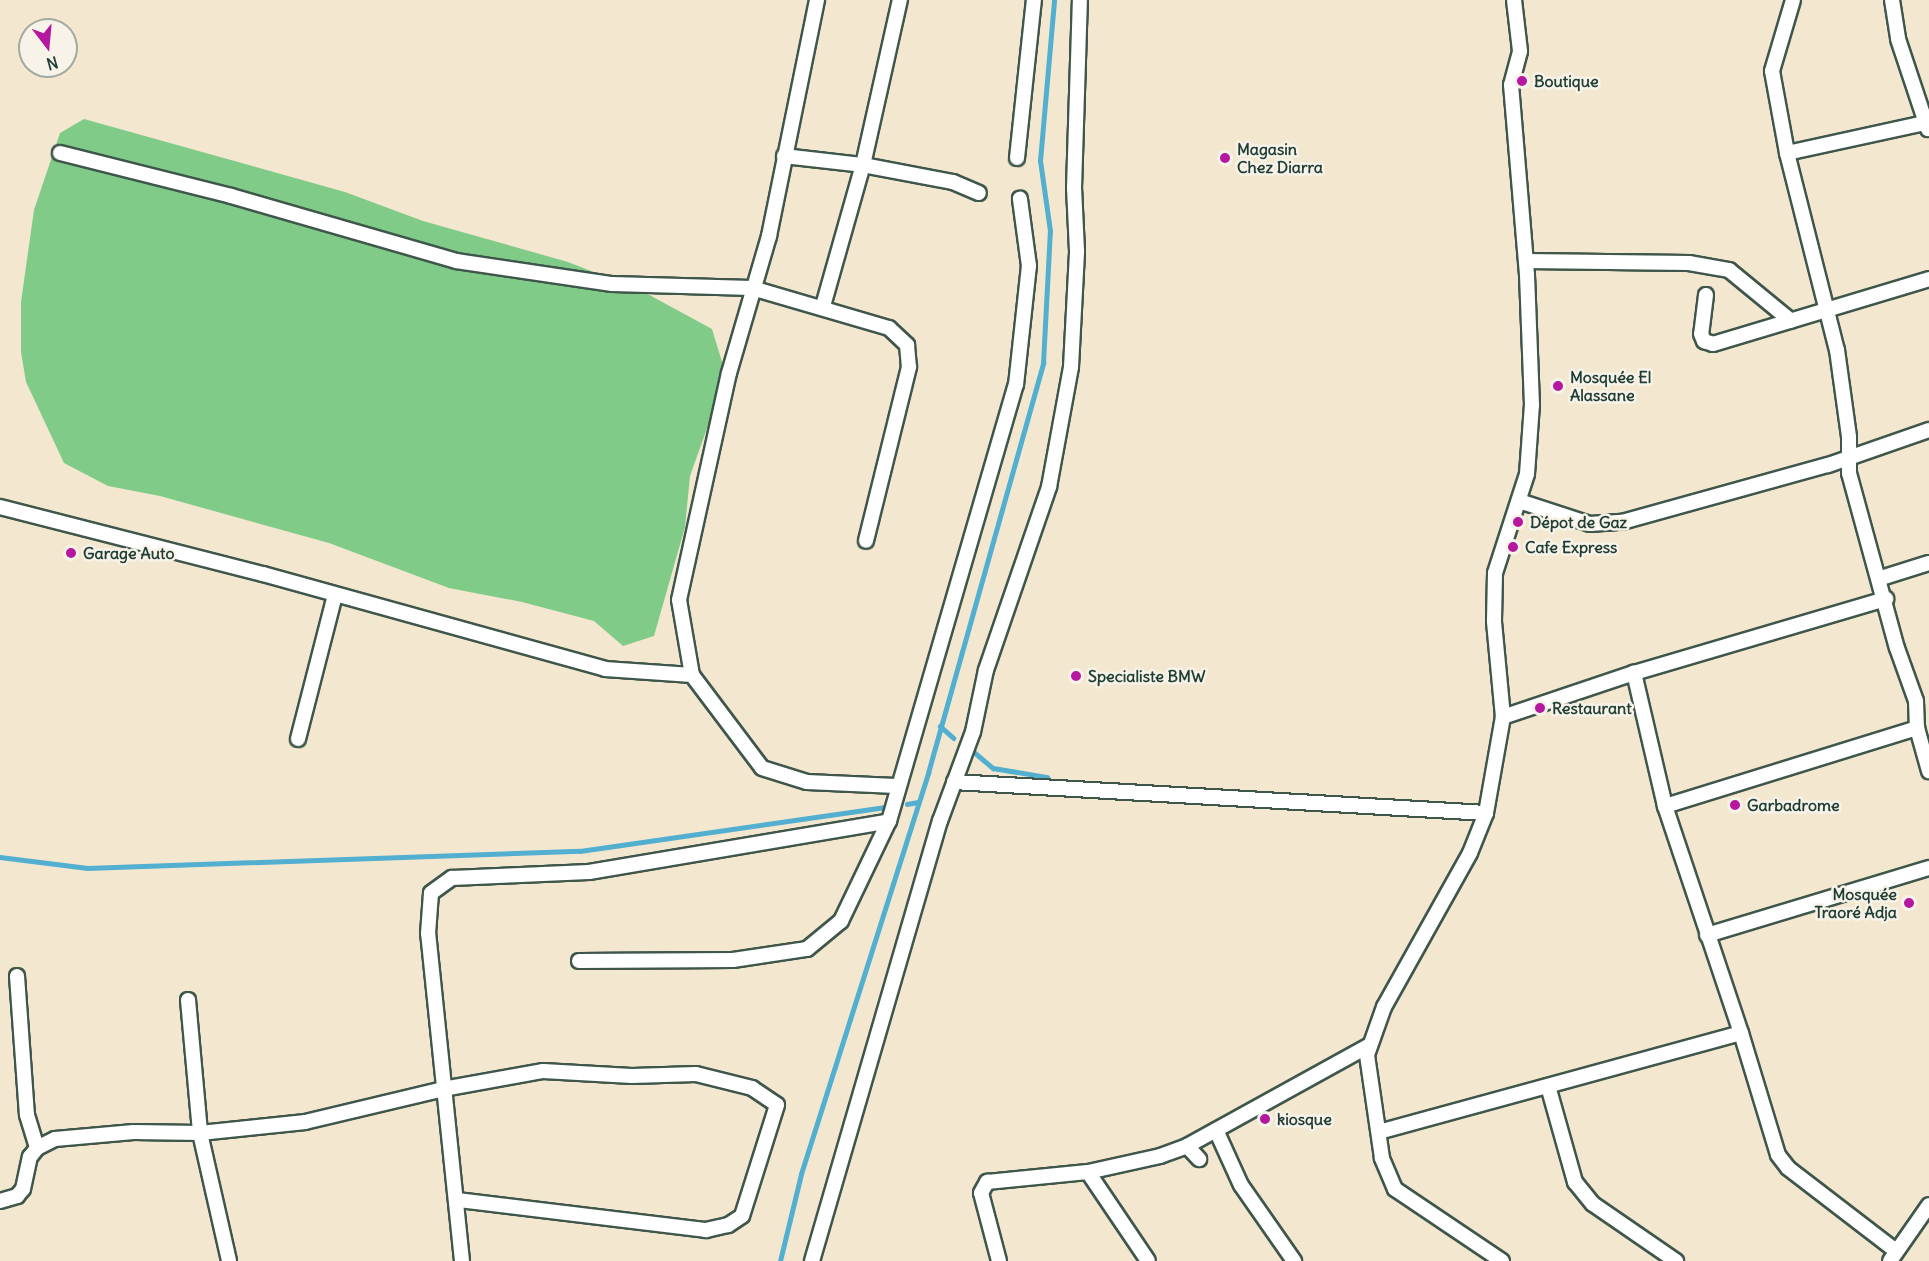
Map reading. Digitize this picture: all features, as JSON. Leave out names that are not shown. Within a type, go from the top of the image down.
[{"type":"street","points":[[817,0],[769,236],[752,288],[717,423],[679,600],[692,675],[762,768],[807,782],[897,786]]},
{"type":"street","points":[[823,306],[863,165],[900,0]]},
{"type":"street","points":[[1017,158],[1034,0]]},
{"type":"street","points":[[812,1261],[954,782],[973,732],[986,670],[1049,487],[1071,367],[1077,251],[1074,188],[1080,0]]},
{"type":"street","points":[[1502,1261],[1395,1189],[1382,1158],[1368,1046],[1383,1007],[1470,853],[1486,813],[1503,717],[1494,621],[1495,573],[1527,474],[1532,405],[1526,261],[1511,86],[1520,51],[1515,0]]},
{"type":"street","points":[[1792,0],[1772,67],[1787,153],[1828,309],[1844,394],[1849,456],[1862,524],[1881,578],[1897,648],[1923,700],[1917,728],[1929,771]]},
{"type":"street","points":[[1787,153],[1928,125],[1898,39],[1892,0]]},
{"type":"street","points":[[60,153],[231,196],[456,261],[612,284],[752,288],[823,306],[889,328],[907,345],[909,367],[866,541]]},
{"type":"street","points":[[784,156],[863,165],[953,182],[979,194]]},
{"type":"street","points":[[579,961],[733,960],[807,949],[841,921],[889,821],[897,786],[1016,385],[1029,267],[1020,199]]},
{"type":"street","points":[[1526,261],[1689,263],[1729,270],[1791,321]]},
{"type":"street","points":[[1706,295],[1701,334],[1707,344],[1929,279]]},
{"type":"street","points":[[1519,501],[1590,524],[1622,522],[1828,465],[1929,430]]},
{"type":"street","points":[[0,507],[605,669],[692,675]]},
{"type":"street","points":[[1881,578],[1929,563]]},
{"type":"street","points":[[298,740],[335,595]]},
{"type":"street","points":[[1503,717],[1634,673],[1886,599]]},
{"type":"street","points":[[1634,673],[1665,806],[1741,1033],[1778,1155],[1788,1168],[1892,1256],[1929,1205]]},
{"type":"street","points":[[1665,806],[1917,728]]},
{"type":"street","points":[[954,782],[1486,813]]},
{"type":"street","points":[[462,1261],[458,1200],[443,1089],[428,934],[431,893],[452,878],[590,872],[889,821]]},
{"type":"street","points":[[1707,935],[1929,868]]},
{"type":"street","points":[[16,976],[27,1114],[37,1148]]},
{"type":"street","points":[[188,1000],[200,1133],[229,1261]]},
{"type":"street","points":[[1379,1132],[1741,1033]]},
{"type":"street","points":[[999,1261],[983,1205],[983,1184],[996,1180],[1088,1172],[1139,1163],[1187,1146],[1368,1046]]},
{"type":"street","points":[[0,1201],[17,1196],[23,1189],[30,1157],[37,1148],[55,1139],[134,1132],[200,1133],[305,1122],[443,1089],[543,1071],[632,1076],[696,1074],[752,1088],[777,1106],[742,1216],[728,1225],[706,1230],[458,1200]]},
{"type":"street","points":[[1548,1086],[1575,1182],[1593,1204],[1676,1261]]},
{"type":"street","points":[[1216,1130],[1241,1185],[1294,1261]]},
{"type":"street","points":[[1187,1146],[1199,1159]]},
{"type":"street","points":[[1088,1172],[1148,1261]]},
{"type":"green space","points":[[84,119],[345,192],[423,221],[568,262],[642,291],[712,329],[726,375],[690,476],[685,527],[654,636],[623,646],[594,621],[522,602],[449,588],[329,543],[160,496],[108,486],[64,463],[26,382],[21,352],[21,302],[34,210],[60,133]]},
{"type":"waterway","points":[[780,1261],[801,1174],[928,773],[1043,363],[1050,231],[1040,161],[1054,0]]},
{"type":"waterway","points":[[940,726],[954,738]]},
{"type":"waterway","points":[[974,752],[993,768],[1047,777]]},
{"type":"waterway","points":[[907,804],[918,802]]},
{"type":"waterway","points":[[0,857],[87,868],[580,851],[887,807]]},
{"type":"place","name":"Boutique","points":[[1522,81]]},
{"type":"place","name":"Magasin Chez Diarra","points":[[1225,158]]},
{"type":"place","name":"Mosquée El Alassane","points":[[1558,386]]},
{"type":"place","name":"Dépot de Gaz","points":[[1518,522]]},
{"type":"place","name":"Cafe Express","points":[[1513,547]]},
{"type":"place","name":"Garage Auto","points":[[71,553]]},
{"type":"place","name":"Specialiste BMW","points":[[1076,676]]},
{"type":"place","name":"Restaurant","points":[[1540,708]]},
{"type":"place","name":"Garbadrome","points":[[1735,805]]},
{"type":"place","name":"Mosquée Traoré Adja","points":[[1909,903]]},
{"type":"place","name":"kiosque","points":[[1265,1119]]}]
